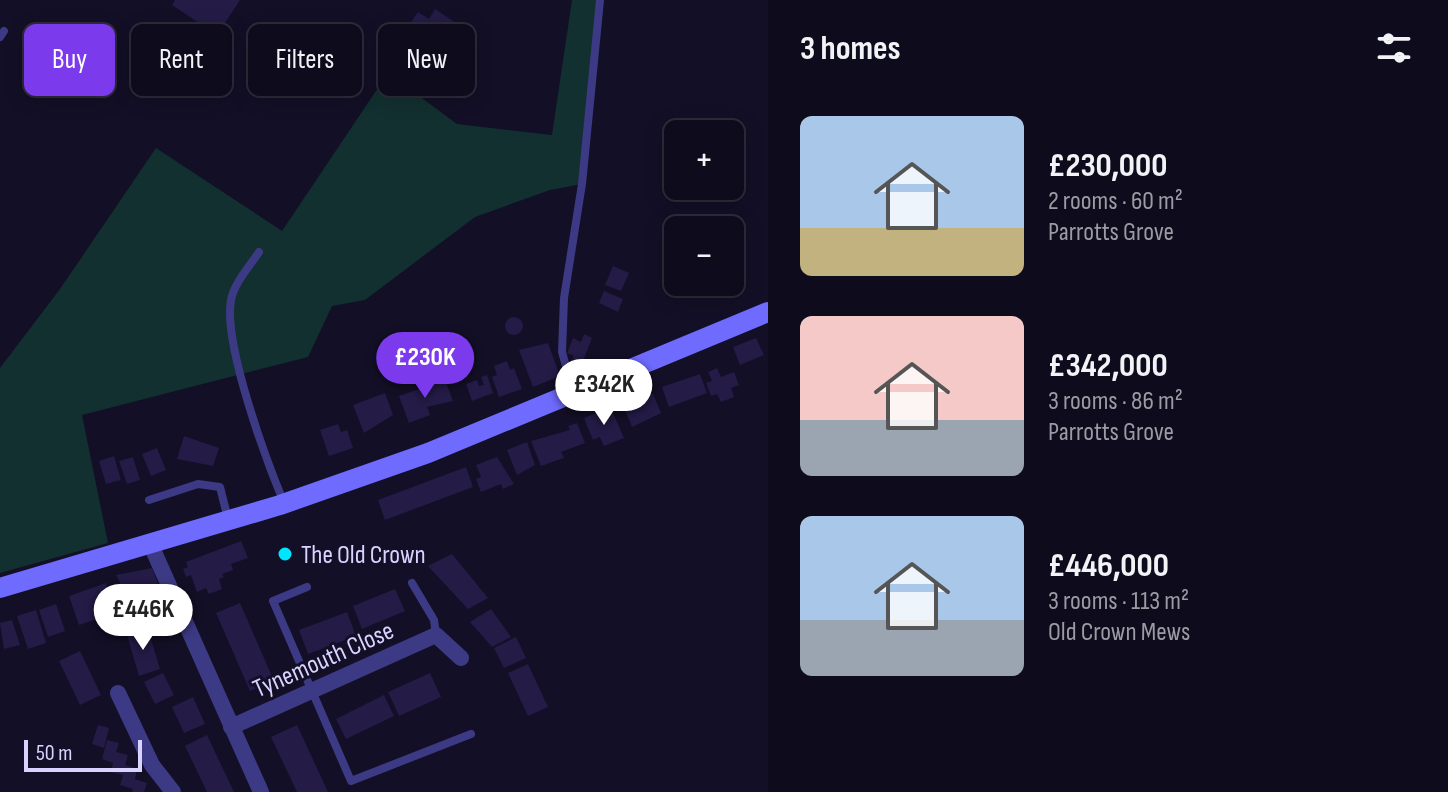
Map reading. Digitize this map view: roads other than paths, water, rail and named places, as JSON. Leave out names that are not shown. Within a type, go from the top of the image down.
[{"type":"main road","points":[[0,588],[282,504],[428,453],[768,312]]},
{"type":"street","points":[[150,543],[261,792]]},
{"type":"street","points":[[436,635],[461,658]]},
{"type":"street","name":"Tynemouth Close","points":[[231,727],[436,635]]},
{"type":"street","points":[[118,693],[152,765],[173,792]]},
{"type":"lane","points":[[573,393],[562,352],[564,298],[582,184],[600,0]]},
{"type":"lane","points":[[259,252],[233,291],[230,318],[253,418],[282,504]]},
{"type":"lane","points":[[149,500],[198,484],[220,487],[228,520]]},
{"type":"lane","points":[[412,583],[434,620],[436,635]]},
{"type":"lane","points":[[307,587],[273,601],[351,781],[471,734]]},
{"type":"place","name":"The Old Crown","points":[[285,554]]}]
